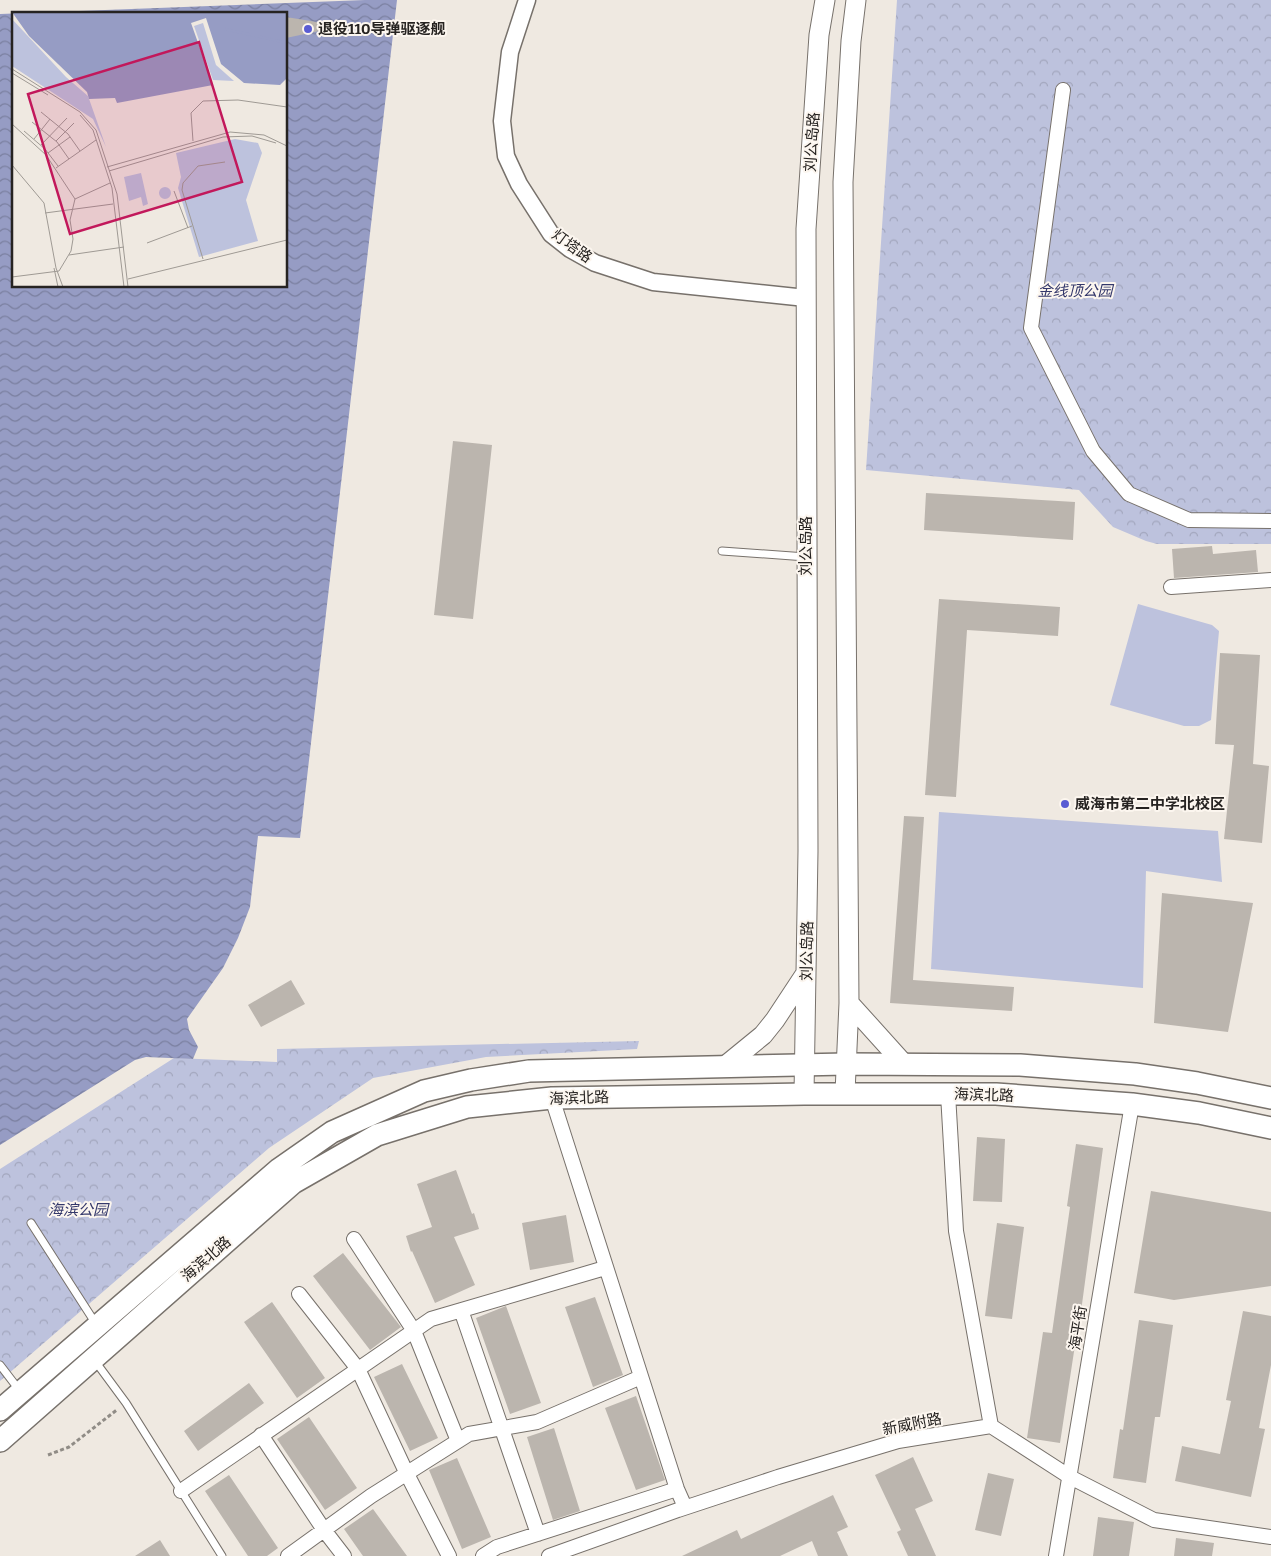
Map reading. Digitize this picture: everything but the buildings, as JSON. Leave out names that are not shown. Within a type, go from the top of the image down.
[{"type":"main road","name":"刘公岛路","points":[[804,1094],[807,972],[806,229],[819,35],[825,0]]},
{"type":"main road","points":[[845,1094],[849,1003],[843,182],[851,41],[856,0]]},
{"type":"main road","points":[[725,1066],[763,1035],[807,972]]},
{"type":"main road","points":[[849,1003],[904,1064]]},
{"type":"main road","name":"海滨北路","points":[[0,1410],[279,1169],[332,1132],[424,1090],[529,1071],[904,1064],[1053,1066],[1135,1074],[1197,1083],[1271,1098]]},
{"type":"main road","name":"海滨北路","points":[[0,1441],[293,1182],[377,1135],[467,1107],[552,1098],[804,1094],[996,1094],[1132,1104],[1199,1114],[1271,1128]]},
{"type":"street","name":"灯塔路","points":[[527,0],[510,52],[502,121],[506,156],[519,184],[551,234],[570,249],[595,263],[653,282],[806,298]]},
{"type":"street","points":[[1063,90],[1031,328],[1093,451],[1129,494],[1189,520],[1271,521]]},
{"type":"street","points":[[1171,587],[1271,580]]},
{"type":"street","points":[[948,1094],[956,1231],[991,1426],[1070,1477],[1154,1520],[1271,1538]]},
{"type":"street","points":[[552,1098],[677,1489],[685,1507]]},
{"type":"street","name":"海平街","points":[[1056,1556],[1132,1104]]},
{"type":"street","points":[[354,1239],[414,1331],[458,1441]]},
{"type":"street","points":[[181,1491],[431,1319],[606,1268]]},
{"type":"street","points":[[299,1294],[358,1369],[407,1474],[449,1556]]},
{"type":"street","points":[[460,1310],[538,1534]]},
{"type":"street","points":[[288,1556],[469,1434],[537,1422],[641,1377]]},
{"type":"street","name":"新威附路","points":[[549,1556],[685,1507],[898,1441],[991,1426]]},
{"type":"street","points":[[261,1435],[324,1530],[344,1556]]},
{"type":"street","points":[[483,1556],[497,1547],[677,1489]]},
{"type":"lane","points":[[722,551],[806,557]]},
{"type":"lane","points":[[31,1223],[97,1326]]},
{"type":"lane","points":[[93,1358],[126,1403],[222,1556]]},
{"type":"lane","points":[[0,1366],[21,1392]]},
{"type":"path","points":[[48,1455],[69,1446],[126,1403]]},
{"type":"green space","name":"金线顶公园","points":[[897,0],[1271,0],[1271,544],[1157,544],[1113,527],[1079,490],[866,470]]},
{"type":"green space","points":[[1138,604],[1212,625],[1219,631],[1211,720],[1199,726],[1184,726],[1110,705]]},
{"type":"green space","points":[[939,812],[1218,831],[1222,882],[1146,871],[1143,988],[931,969]]},
{"type":"green space","name":"海滨公园","points":[[639,1041],[637,1049],[486,1057],[373,1078],[269,1148],[0,1381],[0,1169],[174,1058],[277,1062],[277,1049]]},
{"type":"water","points":[[397,0],[300,838],[258,836],[250,907],[238,938],[223,968],[187,1019],[189,1030],[198,1047],[193,1059],[146,1057],[135,1060],[0,1145],[0,14],[12,14],[12,288],[288,288],[288,12],[52,12]]},
{"type":"place","name":"退役110导弹驱逐舰","points":[[308,29]]},
{"type":"place","name":"威海市第二中学北校区","points":[[1065,804]]}]
